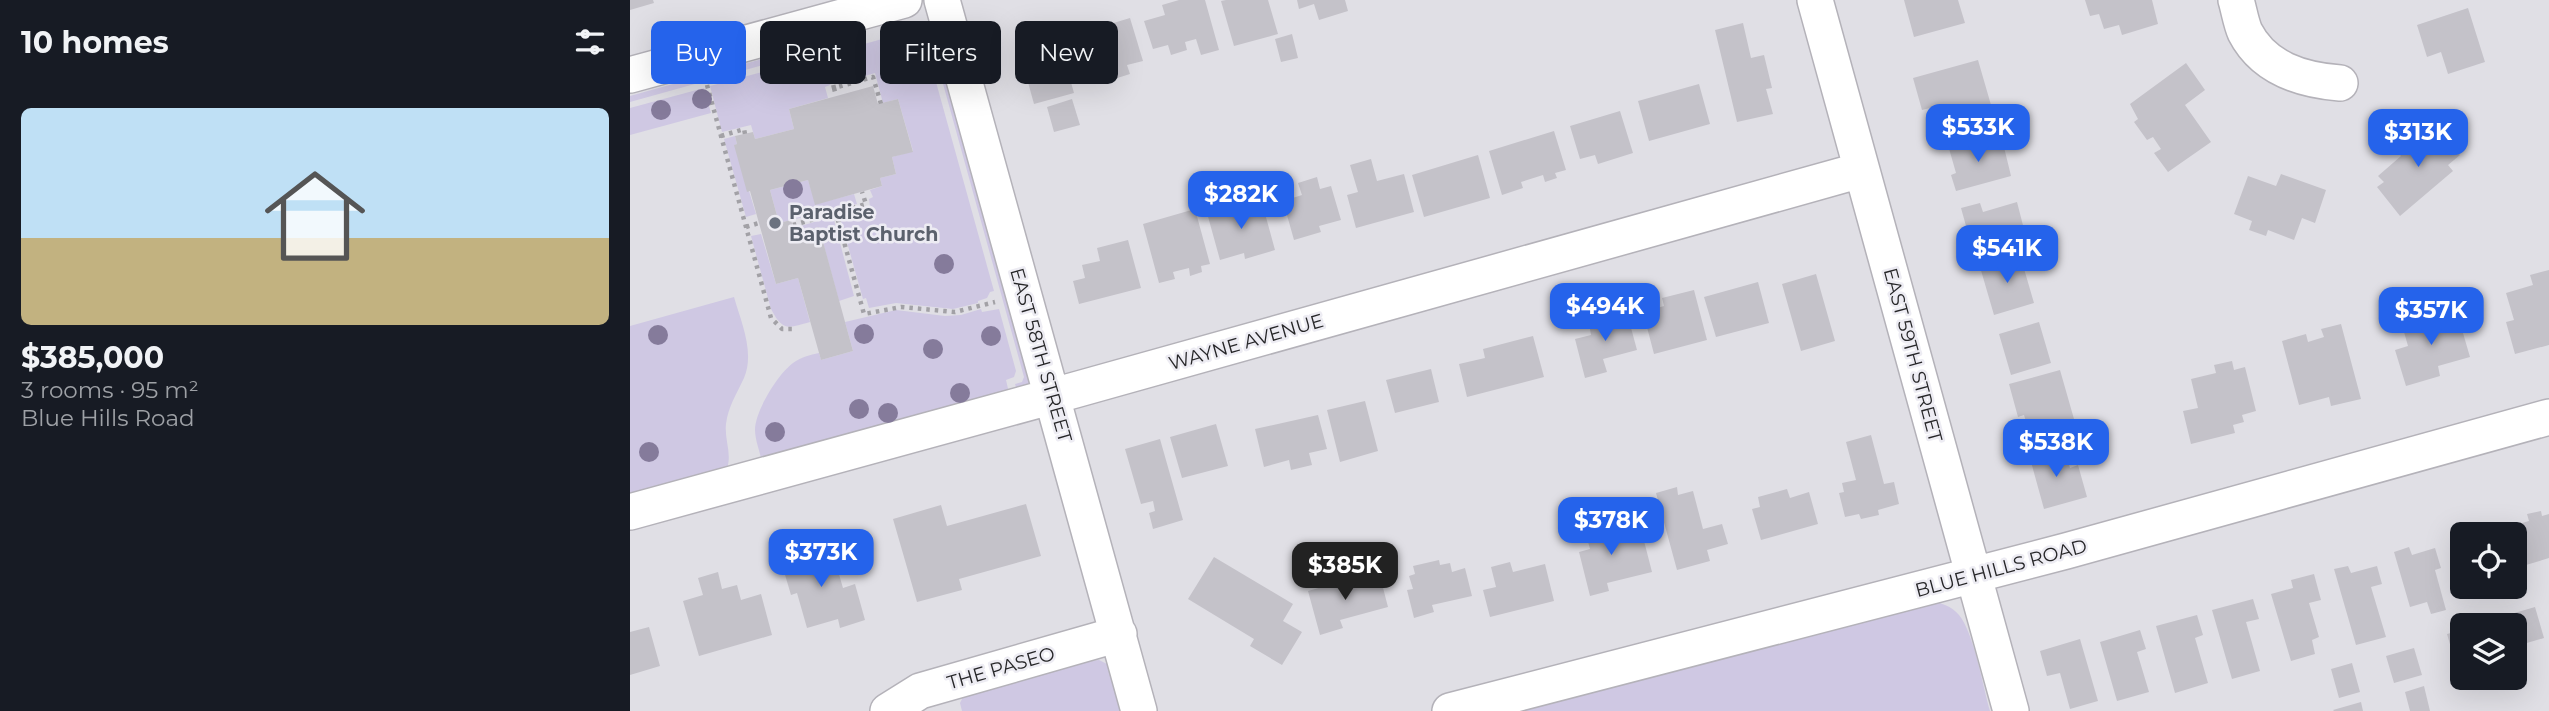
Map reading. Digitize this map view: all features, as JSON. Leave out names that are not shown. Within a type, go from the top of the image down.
[{"type":"street","points":[[630,75],[904,0]]},
{"type":"street","name":"EAST 58TH STREET","points":[[942,0],[1139,711]]},
{"type":"street","name":"EAST 59TH STREET","points":[[1815,0],[2011,711]]},
{"type":"street","points":[[2236,0],[2245,32],[2259,50],[2281,69],[2309,81],[2340,83]]},
{"type":"street","name":"WAYNE AVENUE","points":[[630,512],[1861,170]]},
{"type":"street","name":"BLUE HILLS ROAD","points":[[1450,711],[1974,575],[2549,416]]},
{"type":"street","name":"THE PASEO","points":[[888,711],[920,691],[1119,634]]},
{"type":"path","points":[[834,88],[873,78],[881,104]]},
{"type":"path","points":[[833,84],[836,96]]},
{"type":"path","points":[[708,87],[771,318],[782,329],[796,329]]},
{"type":"path","points":[[721,136],[744,129],[745,134]]},
{"type":"path","points":[[793,225],[866,204],[862,192]]},
{"type":"path","points":[[836,213],[864,314],[901,307],[955,312],[999,301]]},
{"type":"path","points":[[746,227],[759,223]]},
{"type":"shaded area","points":[[880,40],[880,84],[937,84],[994,291],[978,303],[953,309],[896,303],[869,308],[866,298],[863,299],[841,221],[842,215],[870,207],[869,199],[873,197],[870,190],[882,186],[880,178],[896,174],[892,157],[913,151],[898,99],[883,103],[875,73],[866,76],[866,44]]},
{"type":"shaded area","points":[[760,60],[760,66],[746,70],[746,64]]},
{"type":"shaded area","points":[[760,73],[760,84],[830,84],[825,87],[828,98],[789,109],[794,129],[755,139],[751,125],[722,132],[710,86],[746,84],[746,76]]},
{"type":"shaded area","points":[[673,84],[695,84],[630,102],[630,96]]},
{"type":"shaded area","points":[[943,84],[951,84],[1032,380],[1029,385],[1017,390],[1015,384],[1022,382],[1024,377]]},
{"type":"shaded area","points":[[704,88],[711,113],[630,135],[630,108]]},
{"type":"shaded area","points":[[735,136],[735,145],[756,214],[746,217],[724,139]]},
{"type":"shaded area","points":[[808,180],[816,204],[854,194],[857,204],[779,223],[770,190]]},
{"type":"shaded area","points":[[831,217],[854,296],[839,301],[819,228],[795,234],[794,228]]},
{"type":"shaded area","points":[[761,234],[776,284],[798,278],[810,322],[796,326],[783,325],[771,309],[751,236]]},
{"type":"shaded area","points":[[734,297],[746,337],[748,358],[744,378],[727,418],[729,461],[725,472],[630,499],[630,326]]},
{"type":"shaded area","points":[[981,309],[982,312],[999,309],[1016,371],[1014,377],[1006,380],[1009,393],[762,462],[755,430],[768,393],[787,368],[799,359],[819,353],[821,360],[853,351],[845,322],[896,310],[945,316]]},
{"type":"shaded area","points":[[1930,600],[1953,609],[1964,623],[1974,647],[1990,711],[1514,711]]},
{"type":"shaded area","points":[[1099,660],[1107,664],[1122,711],[962,711],[960,703],[964,695]]},
{"type":"building","points":[[630,0],[653,0],[654,3],[630,10]]},
{"type":"building","points":[[1179,0],[1205,0],[1219,50],[1201,55],[1196,39],[1185,42],[1187,50],[1171,55],[1168,45],[1153,49],[1144,21],[1165,15],[1162,5]]},
{"type":"building","points":[[1268,0],[1278,34],[1234,46],[1221,1]]},
{"type":"building","points":[[1297,0],[1345,0],[1348,11],[1319,20],[1314,4],[1299,9]]},
{"type":"building","points":[[1904,0],[1958,0],[1965,23],[1914,37]]},
{"type":"building","points":[[2085,0],[2152,0],[2158,24],[2122,35],[2119,25],[2104,29],[2099,14],[2090,16]]},
{"type":"building","points":[[2468,8],[2485,62],[2448,74],[2441,52],[2427,57],[2417,25]]},
{"type":"building","points":[[1130,18],[1143,61],[1127,65],[1130,74],[1118,78],[1118,22]]},
{"type":"building","points":[[1743,23],[1751,58],[1764,55],[1772,88],[1766,89],[1773,114],[1737,122],[1715,30]]},
{"type":"building","points":[[1292,34],[1298,58],[1281,62],[1275,39]]},
{"type":"building","points":[[1978,60],[1991,105],[1938,121],[1934,107],[1922,110],[1913,78]]},
{"type":"building","points":[[2186,63],[2205,90],[2185,105],[2211,142],[2168,172],[2154,153],[2161,149],[2153,137],[2147,140],[2134,122],[2138,119],[2130,104]]},
{"type":"building","points":[[1028,84],[1071,84],[1074,93],[1034,104]]},
{"type":"building","points":[[1699,84],[1710,124],[1649,141],[1638,101]]},
{"type":"building","name":"Paradise Baptist Church","points":[[873,86],[878,104],[898,99],[913,152],[892,157],[896,174],[880,178],[882,186],[815,205],[808,180],[770,190],[779,223],[791,220],[795,234],[819,227],[853,351],[821,360],[798,278],[776,284],[750,191],[747,192],[734,145],[737,144],[735,136],[753,132],[755,139],[794,129],[789,109]]},
{"type":"building","points":[[1072,99],[1080,125],[1054,132],[1047,107]]},
{"type":"building","points":[[1620,111],[1633,153],[1598,164],[1595,155],[1580,159],[1570,126]]},
{"type":"building","points":[[2432,121],[2460,155],[2448,165],[2453,171],[2400,216],[2377,187],[2384,182],[2378,176],[2401,156],[2397,151]]},
{"type":"building","points":[[1554,131],[1566,170],[1555,173],[1557,178],[1545,182],[1543,175],[1521,182],[1523,188],[1502,195],[1489,151]]},
{"type":"building","points":[[1970,138],[1974,151],[2003,143],[2011,176],[1956,191],[1951,175],[1956,173],[1948,145]]},
{"type":"building","points":[[1478,155],[1490,198],[1424,217],[1412,175]]},
{"type":"building","points":[[1371,159],[1377,181],[1404,174],[1414,212],[1356,228],[1347,195],[1358,192],[1350,165]]},
{"type":"building","points":[[2281,174],[2326,190],[2315,223],[2302,218],[2294,240],[2268,230],[2266,236],[2249,230],[2252,221],[2234,214],[2248,176],[2276,186]]},
{"type":"building","points":[[1317,177],[1320,189],[1331,186],[1341,220],[1319,226],[1321,232],[1294,240],[1283,201],[1302,195],[1298,183]]},
{"type":"building","points":[[1261,199],[1275,250],[1245,259],[1244,253],[1220,260],[1207,213]]},
{"type":"building","points":[[2017,202],[2026,237],[1973,251],[1961,208],[1980,203],[1983,212]]},
{"type":"building","points":[[1195,209],[1210,264],[1201,266],[1202,272],[1190,276],[1189,268],[1173,272],[1175,279],[1159,283],[1143,224]]},
{"type":"building","points":[[1128,240],[1141,288],[1079,304],[1073,281],[1085,278],[1082,265],[1100,261],[1097,248]]},
{"type":"building","points":[[2020,255],[2034,303],[1994,315],[1980,267]]},
{"type":"building","points":[[2549,270],[2549,345],[2515,354],[2506,322],[2514,320],[2506,293],[2533,285],[2530,275]]},
{"type":"building","points":[[1816,274],[1835,341],[1801,351],[1782,284]]},
{"type":"building","points":[[1758,282],[1769,323],[1716,337],[1704,297]]},
{"type":"building","points":[[1694,290],[1707,340],[1654,354],[1643,312],[1664,306],[1662,298]]},
{"type":"building","points":[[2456,309],[2470,357],[2438,366],[2440,376],[2406,386],[2395,350],[2408,346],[2402,325]]},
{"type":"building","points":[[1627,313],[1637,350],[1603,359],[1607,372],[1585,378],[1575,339],[1591,335],[1589,323]]},
{"type":"building","points":[[2039,322],[2051,363],[2011,375],[1999,334]]},
{"type":"building","points":[[2341,324],[2361,399],[2331,406],[2329,397],[2299,405],[2282,341],[2306,334],[2308,342],[2324,337],[2321,329]]},
{"type":"building","points":[[1533,336],[1544,377],[1467,397],[1459,364],[1485,358],[1483,349]]},
{"type":"building","points":[[2232,361],[2234,370],[2245,367],[2256,411],[2242,415],[2244,422],[2233,425],[2235,433],[2191,444],[2183,411],[2198,408],[2191,379],[2216,373],[2214,365]]},
{"type":"building","points":[[1431,369],[1439,402],[1395,413],[1386,380]]},
{"type":"building","points":[[2060,370],[2076,426],[2031,438],[2024,415],[2018,417],[2009,384]]},
{"type":"building","points":[[1365,401],[1378,451],[1340,462],[1327,410]]},
{"type":"building","points":[[1318,415],[1327,449],[1309,453],[1312,465],[1291,470],[1289,460],[1264,467],[1255,429]]},
{"type":"building","points":[[1216,424],[1228,466],[1182,478],[1170,437]]},
{"type":"building","points":[[1871,435],[1884,484],[1894,482],[1899,504],[1878,510],[1879,515],[1861,519],[1859,514],[1845,517],[1839,493],[1844,492],[1842,483],[1856,480],[1846,442]]},
{"type":"building","points":[[1160,439],[1183,520],[1153,529],[1149,513],[1155,511],[1153,501],[1141,504],[1125,449]]},
{"type":"building","points":[[2047,446],[2051,459],[2066,455],[2070,468],[2078,465],[2087,497],[2044,509],[2028,451]]},
{"type":"building","points":[[1677,487],[1678,495],[1693,491],[1703,529],[1722,524],[1728,544],[1707,550],[1710,561],[1677,570],[1656,493]]},
{"type":"building","points":[[1787,489],[1790,498],[1809,492],[1818,524],[1761,540],[1752,509],[1760,507],[1758,497]]},
{"type":"building","points":[[1026,504],[1041,556],[959,579],[962,590],[917,602],[893,519],[941,505],[947,526]]},
{"type":"building","points":[[2541,511],[2542,516],[2549,514],[2549,558],[2527,565],[2526,522],[2529,521],[2527,514]]},
{"type":"building","points":[[1611,516],[1618,543],[1643,537],[1652,572],[1607,583],[1609,591],[1590,596],[1579,552],[1590,549],[1583,523]]},
{"type":"building","points":[[811,542],[815,559],[833,554],[843,588],[855,584],[865,620],[840,628],[838,619],[807,628],[797,593],[791,595],[783,568],[790,566],[785,550]]},
{"type":"building","points":[[2409,547],[2412,555],[2435,548],[2441,568],[2435,570],[2446,610],[2431,614],[2427,602],[2410,607],[2394,552]]},
{"type":"building","points":[[1214,557],[1293,604],[1283,621],[1302,632],[1282,665],[1250,646],[1254,639],[1188,599]]},
{"type":"building","points":[[1439,560],[1440,565],[1450,563],[1452,572],[1465,568],[1472,596],[1432,605],[1434,612],[1414,618],[1407,590],[1413,589],[1409,576],[1415,574],[1413,566]]},
{"type":"building","points":[[1510,562],[1513,572],[1545,564],[1554,601],[1490,617],[1483,590],[1496,587],[1491,567]]},
{"type":"building","points":[[2348,566],[2351,573],[2377,566],[2382,584],[2371,587],[2386,637],[2356,645],[2334,569]]},
{"type":"building","points":[[718,572],[722,589],[737,585],[741,600],[761,594],[772,635],[699,656],[683,601],[703,595],[698,578]]},
{"type":"building","points":[[2314,574],[2321,600],[2309,603],[2319,637],[2312,640],[2315,654],[2291,661],[2271,594],[2293,588],[2291,580]]},
{"type":"building","points":[[1365,575],[1368,587],[1382,584],[1388,607],[1340,620],[1343,628],[1320,635],[1308,591]]},
{"type":"building","points":[[2253,599],[2259,619],[2246,622],[2260,671],[2232,679],[2212,610]]},
{"type":"building","points":[[2535,607],[2544,638],[2527,643],[2527,613],[2514,613]]},
{"type":"building","points":[[2197,615],[2203,635],[2195,638],[2208,683],[2175,693],[2156,626]]},
{"type":"building","points":[[649,627],[660,666],[630,675],[630,632]]},
{"type":"building","points":[[2140,630],[2146,649],[2137,652],[2149,692],[2117,701],[2100,642]]},
{"type":"building","points":[[2080,639],[2098,701],[2070,709],[2060,673],[2047,676],[2040,651]]},
{"type":"building","points":[[2414,648],[2422,675],[2394,683],[2386,656]]},
{"type":"building","points":[[2352,663],[2360,692],[2339,698],[2331,669]]},
{"type":"building","points":[[2424,686],[2430,711],[2410,711],[2405,692]]},
{"type":"building","points":[[2361,702],[2363,711],[2333,710]]},
{"type":"place","name":"Paradise Baptist Church","points":[[775,223]]}]
